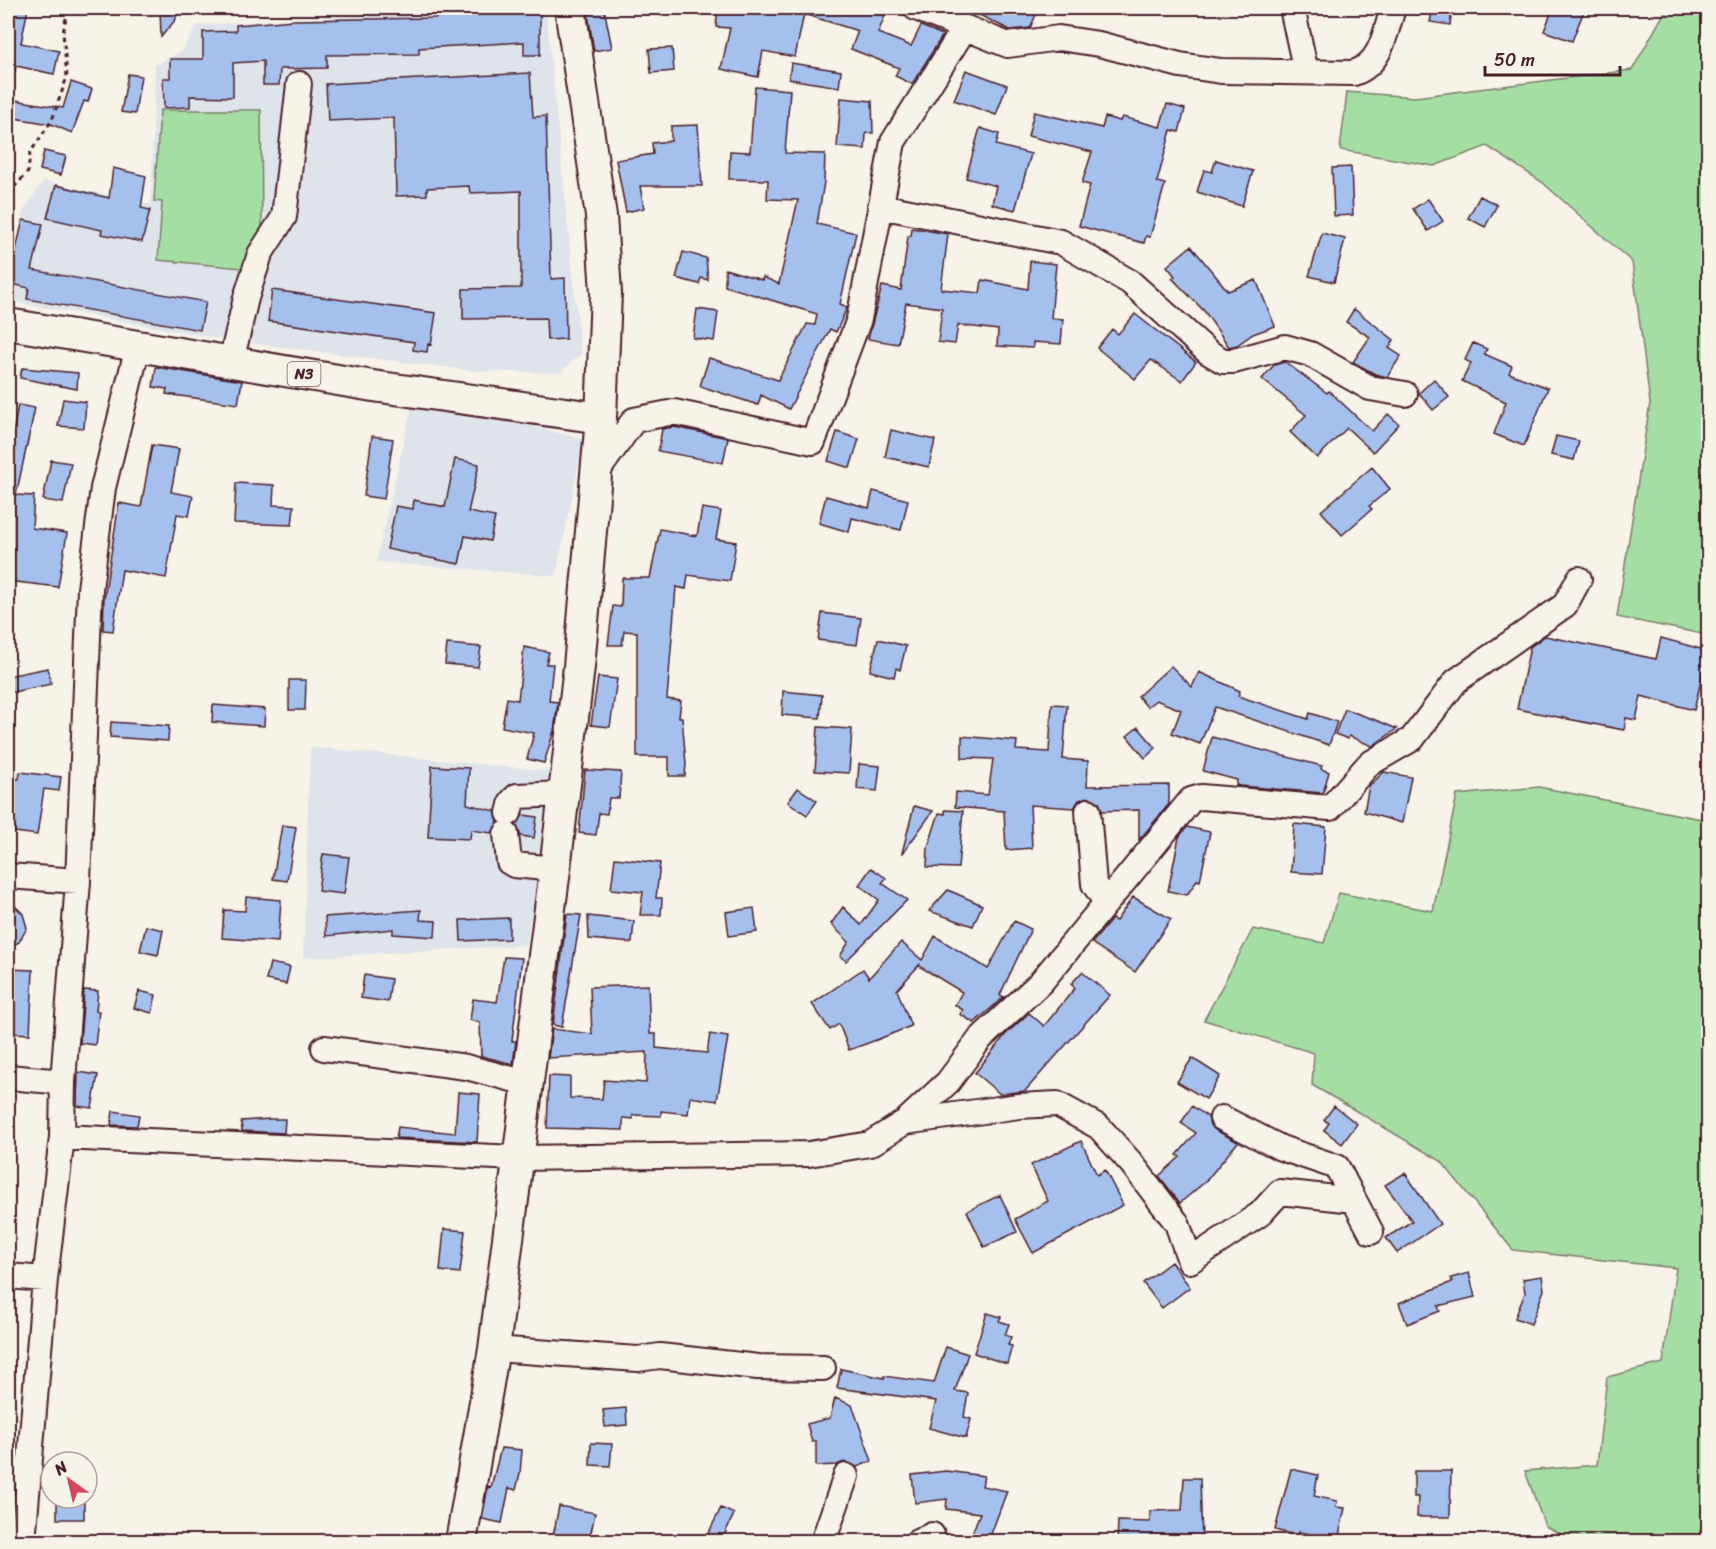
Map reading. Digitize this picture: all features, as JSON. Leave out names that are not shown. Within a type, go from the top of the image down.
[{"type":"main road","points":[[461,1542],[494,1349],[555,869],[579,667],[601,418],[606,293],[602,216],[570,8]]},
{"type":"main road","name":"N3","points":[[8,324],[373,386],[601,418]]},
{"type":"street","points":[[916,8],[1008,45],[1059,38],[1211,69],[1354,73],[1367,68],[1377,56],[1393,8]]},
{"type":"street","points":[[1292,8],[1306,72]]},
{"type":"street","points":[[597,472],[634,420],[674,412],[813,442],[822,425],[859,319],[892,142],[964,29]]},
{"type":"street","points":[[231,362],[246,298],[260,254],[284,217],[299,84]]},
{"type":"street","points":[[880,206],[1061,242],[1130,282],[1208,352],[1223,361],[1234,361],[1285,346],[1310,354],[1370,388],[1405,394]]},
{"type":"street","points":[[23,1542],[18,1471],[62,1137],[63,1082],[78,881],[90,589],[103,488],[138,346]]},
{"type":"street","points":[[62,1137],[518,1158],[809,1154],[870,1144],[905,1122],[948,1082],[980,1039],[1041,982],[1191,800],[1201,797],[1330,808],[1369,764],[1412,739],[1456,681],[1565,605],[1579,579]]},
{"type":"street","points":[[555,869],[514,865],[509,862],[507,824],[512,801],[518,796],[564,794]]},
{"type":"street","points":[[1088,811],[1094,885],[1106,902]]},
{"type":"street","points":[[8,876],[78,881]]},
{"type":"street","points":[[324,1048],[466,1068],[527,1083]]},
{"type":"street","points":[[8,1077],[63,1082]]},
{"type":"street","points":[[905,1122],[1019,1106],[1058,1104],[1099,1127],[1132,1164],[1177,1223],[1190,1261],[1260,1214],[1280,1192],[1354,1200]]},
{"type":"street","points":[[1222,1118],[1281,1148],[1337,1167],[1371,1232]]},
{"type":"street","points":[[8,1276],[45,1279]]},
{"type":"street","points":[[494,1349],[638,1359],[660,1356],[758,1367],[823,1368]]},
{"type":"street","points":[[823,1542],[846,1476]]},
{"type":"path","points":[[8,194],[28,172],[30,153],[52,120],[67,77],[63,33],[68,8]]},
{"type":"shaded area","points":[[525,8],[528,12],[546,11],[581,354],[559,373],[474,371],[226,340],[8,301],[8,279],[24,210],[43,181],[151,205],[155,65],[182,51],[197,25]]},
{"type":"shaded area","points":[[414,397],[584,439],[556,576],[376,562]]},
{"type":"shaded area","points":[[310,747],[550,771],[527,945],[303,958]]},
{"type":"green space","points":[[1667,8],[1708,8],[1708,635],[1617,617],[1650,403],[1632,262],[1542,182],[1487,146],[1434,166],[1340,150],[1347,92],[1415,97],[1632,70]]},
{"type":"green space","points":[[160,110],[261,110],[262,229],[242,268],[158,260],[162,202],[154,201]]},
{"type":"green space","points":[[1708,786],[1708,1541],[1574,1541],[1545,1526],[1525,1471],[1597,1465],[1607,1377],[1663,1363],[1676,1268],[1513,1250],[1441,1161],[1312,1085],[1314,1053],[1204,1020],[1253,929],[1324,943],[1339,893],[1433,911],[1457,795],[1539,787],[1701,819]]},
{"type":"building","points":[[11,8],[28,8],[21,43],[59,51],[54,74],[16,66],[14,75],[8,74],[8,17]]},
{"type":"building","points":[[160,8],[169,8],[176,13],[176,19],[161,37]]},
{"type":"building","points":[[587,8],[604,8],[612,48],[594,51]]},
{"type":"building","points":[[718,8],[888,8],[878,33],[911,46],[921,26],[943,35],[912,84],[895,76],[899,68],[851,49],[858,31],[804,14],[795,57],[763,51],[758,77],[721,69],[730,28],[716,27]]},
{"type":"building","points":[[965,8],[1039,8],[1030,28],[1010,30]]},
{"type":"building","points":[[1433,8],[1452,8],[1450,25],[1430,22]]},
{"type":"building","points":[[1553,8],[1585,8],[1572,41],[1544,31]]},
{"type":"building","points":[[517,10],[517,12],[540,13],[540,55],[524,55],[524,42],[419,48],[419,54],[327,55],[327,68],[280,69],[279,85],[263,85],[263,61],[233,63],[233,97],[190,96],[190,107],[164,108],[163,78],[170,78],[170,59],[203,59],[203,32],[236,31],[236,25],[294,20],[436,18],[436,15]]},
{"type":"building","points":[[672,48],[674,71],[651,73],[649,49]]},
{"type":"building","points":[[791,63],[841,71],[839,87],[789,79]]},
{"type":"building","points":[[966,70],[1007,85],[996,115],[954,100]]},
{"type":"building","points":[[530,73],[533,117],[546,116],[551,279],[565,278],[566,339],[547,340],[546,318],[463,319],[463,289],[521,288],[521,191],[470,193],[469,186],[427,188],[427,195],[396,196],[394,118],[328,121],[326,84]]},
{"type":"building","points":[[128,74],[141,76],[135,114],[121,112]]},
{"type":"building","points":[[71,82],[92,89],[88,102],[84,101],[72,133],[51,124],[8,117],[8,99],[63,108]]},
{"type":"building","points":[[755,87],[790,90],[785,153],[825,154],[824,182],[817,224],[856,233],[840,304],[847,307],[846,310],[836,332],[830,329],[789,409],[761,395],[758,405],[700,386],[709,358],[778,380],[807,324],[815,325],[817,314],[725,286],[725,269],[762,280],[763,277],[779,284],[798,200],[767,199],[768,180],[729,179],[730,151],[750,152]]},
{"type":"building","points":[[841,98],[872,101],[873,133],[866,133],[865,149],[837,147]]},
{"type":"building","points":[[1167,104],[1185,109],[1179,132],[1171,130],[1157,182],[1165,184],[1150,237],[1146,236],[1144,243],[1079,226],[1090,185],[1082,183],[1092,152],[1028,136],[1034,112],[1102,128],[1105,117],[1120,121],[1122,117],[1160,127]]},
{"type":"building","points":[[698,125],[702,186],[640,186],[644,208],[626,212],[616,160],[653,154],[652,143],[671,141],[671,126]]},
{"type":"building","points":[[980,128],[999,134],[996,145],[1031,154],[1015,210],[992,204],[996,186],[966,178]]},
{"type":"building","points":[[44,151],[66,156],[61,175],[40,170]]},
{"type":"building","points":[[1216,160],[1253,171],[1242,206],[1197,192],[1204,170],[1212,172]]},
{"type":"building","points":[[1351,167],[1353,215],[1334,216],[1332,168]]},
{"type":"building","points":[[113,168],[146,176],[141,208],[150,210],[142,242],[101,234],[102,230],[47,218],[56,185],[109,198]]},
{"type":"building","points":[[1480,196],[1497,205],[1485,227],[1468,218]]},
{"type":"building","points":[[1428,199],[1443,221],[1428,231],[1413,209]]},
{"type":"building","points":[[23,220],[43,224],[32,270],[206,302],[200,330],[27,299],[29,288],[8,283]]},
{"type":"building","points":[[912,228],[948,234],[941,289],[980,293],[982,280],[1028,289],[1030,261],[1056,264],[1051,318],[1063,319],[1061,344],[1033,342],[1033,348],[997,346],[998,330],[958,325],[955,344],[938,342],[942,308],[906,303],[898,344],[868,339],[882,286],[901,290],[908,236],[911,236]]},
{"type":"building","points":[[1322,233],[1345,239],[1334,282],[1309,276]]},
{"type":"building","points":[[1191,246],[1228,291],[1256,280],[1275,326],[1253,334],[1237,345],[1229,347],[1205,312],[1172,278],[1175,276],[1167,266]]},
{"type":"building","points":[[683,252],[706,258],[708,280],[701,278],[699,284],[676,278]]},
{"type":"building","points":[[272,290],[436,313],[431,345],[428,344],[427,352],[413,350],[414,342],[268,321]]},
{"type":"building","points":[[697,309],[718,312],[714,341],[693,338]]},
{"type":"building","points":[[1354,309],[1394,340],[1389,348],[1401,356],[1387,377],[1375,374],[1353,362],[1370,337],[1346,322]]},
{"type":"building","points":[[1135,314],[1196,362],[1182,381],[1151,360],[1135,379],[1097,348],[1112,329],[1118,334]]},
{"type":"building","points":[[1473,343],[1487,349],[1484,354],[1512,366],[1509,373],[1548,388],[1524,446],[1494,434],[1506,402],[1462,381],[1471,363],[1465,360]]},
{"type":"building","points":[[1285,362],[1327,393],[1329,391],[1372,431],[1388,414],[1399,424],[1373,452],[1347,428],[1317,458],[1290,432],[1306,415],[1262,379],[1274,365]]},
{"type":"building","points":[[156,367],[242,381],[238,404],[166,394],[167,389],[153,387]]},
{"type":"building","points":[[22,368],[78,373],[77,389],[20,378]]},
{"type":"building","points":[[1434,379],[1449,397],[1433,410],[1419,393]]},
{"type":"building","points":[[63,399],[86,402],[84,428],[58,426]]},
{"type":"building","points":[[18,405],[35,408],[16,495],[34,496],[32,528],[67,533],[58,587],[8,581],[8,438],[12,439]]},
{"type":"building","points":[[674,427],[728,438],[723,463],[658,451],[662,429]]},
{"type":"building","points":[[891,430],[935,440],[929,467],[885,457]]},
{"type":"building","points":[[837,432],[859,439],[850,468],[828,461]]},
{"type":"building","points":[[372,436],[393,439],[384,499],[364,496]]},
{"type":"building","points":[[1556,436],[1579,441],[1574,460],[1551,455]]},
{"type":"building","points":[[152,445],[179,449],[171,492],[193,496],[189,516],[177,514],[166,578],[122,570],[113,631],[103,630],[104,599],[119,503],[141,507]]},
{"type":"building","points":[[455,459],[479,464],[468,512],[495,517],[490,541],[465,536],[459,564],[387,549],[396,506],[413,509],[414,500],[445,507]]},
{"type":"building","points":[[51,460],[71,463],[63,503],[43,500]]},
{"type":"building","points":[[1372,467],[1390,489],[1369,506],[1372,509],[1342,535],[1321,511]]},
{"type":"building","points":[[236,483],[274,485],[273,505],[294,506],[292,525],[234,523]]},
{"type":"building","points":[[873,491],[908,500],[901,530],[852,518],[849,532],[819,523],[826,496],[869,508]]},
{"type":"building","points":[[702,508],[721,511],[716,539],[736,542],[730,581],[688,575],[686,589],[676,587],[667,699],[681,701],[679,717],[682,717],[686,764],[685,776],[669,776],[669,757],[637,757],[637,632],[624,631],[622,645],[608,645],[613,606],[621,607],[622,578],[650,578],[660,529],[697,536]]},
{"type":"building","points":[[822,613],[861,618],[857,645],[818,640]]},
{"type":"building","points":[[1545,636],[1656,659],[1661,638],[1708,651],[1694,710],[1641,696],[1636,720],[1626,718],[1624,730],[1517,709],[1530,647]]},
{"type":"building","points":[[878,639],[906,646],[900,670],[896,668],[894,677],[870,671]]},
{"type":"building","points":[[447,644],[481,647],[478,667],[445,664]]},
{"type":"building","points":[[524,647],[549,652],[546,664],[553,664],[549,701],[558,702],[554,731],[544,763],[527,759],[534,733],[502,727],[507,698],[518,700]]},
{"type":"building","points":[[1171,666],[1192,687],[1199,672],[1240,691],[1238,696],[1308,719],[1310,713],[1337,722],[1329,745],[1215,707],[1200,744],[1172,733],[1181,710],[1156,700],[1147,707],[1138,696]]},
{"type":"building","points":[[48,668],[51,684],[8,693],[8,676]]},
{"type":"building","points":[[598,677],[617,679],[610,727],[591,725]]},
{"type":"building","points":[[289,680],[306,680],[305,710],[289,710]]},
{"type":"building","points":[[783,691],[822,695],[820,718],[782,715]]},
{"type":"building","points":[[1052,704],[1067,705],[1063,759],[1088,761],[1087,786],[1169,785],[1169,804],[1139,840],[1139,810],[1102,811],[1099,802],[1087,797],[1079,800],[1074,808],[1030,805],[1032,848],[1006,850],[1004,811],[955,807],[956,792],[988,795],[993,759],[962,758],[962,736],[1017,741],[1016,750],[1049,752]]},
{"type":"building","points":[[213,705],[265,709],[264,726],[212,722]]},
{"type":"building","points":[[1345,709],[1397,729],[1372,746],[1349,736],[1348,739],[1335,734]]},
{"type":"building","points":[[111,722],[169,726],[168,741],[110,737]]},
{"type":"building","points":[[818,727],[852,729],[849,773],[815,771]]},
{"type":"building","points":[[1138,727],[1156,748],[1145,758],[1127,736]]},
{"type":"building","points":[[1212,737],[1322,766],[1321,769],[1329,772],[1323,793],[1240,786],[1236,785],[1237,780],[1203,771]]},
{"type":"building","points":[[859,764],[880,766],[877,791],[857,789]]},
{"type":"building","points":[[432,766],[469,768],[467,804],[495,811],[498,822],[492,833],[471,830],[470,839],[428,837]]},
{"type":"building","points":[[585,770],[621,772],[619,798],[609,798],[607,814],[599,813],[596,835],[579,833]]},
{"type":"building","points":[[20,772],[61,777],[59,791],[44,789],[37,835],[8,831],[8,778],[19,779]]},
{"type":"building","points":[[1384,772],[1411,777],[1402,823],[1364,812],[1369,786]]},
{"type":"building","points":[[798,788],[817,801],[807,815],[788,802]]},
{"type":"building","points":[[914,806],[933,811],[902,853]]},
{"type":"building","points":[[945,810],[963,811],[958,868],[927,867],[928,847],[939,813],[945,814]]},
{"type":"building","points":[[523,815],[537,817],[534,838],[521,836],[516,825]]},
{"type":"building","points":[[1294,824],[1326,827],[1322,874],[1291,872]]},
{"type":"building","points":[[282,825],[296,827],[287,881],[273,879]]},
{"type":"building","points":[[1187,827],[1210,832],[1200,881],[1197,880],[1187,895],[1168,891],[1179,837]]},
{"type":"building","points":[[323,854],[349,857],[344,894],[318,891]]},
{"type":"building","points":[[615,858],[660,863],[656,898],[662,898],[661,915],[640,915],[643,892],[611,889]]},
{"type":"building","points":[[871,868],[886,878],[882,883],[907,900],[846,961],[840,956],[849,942],[831,924],[843,907],[861,925],[879,900],[859,885]]},
{"type":"building","points":[[948,890],[982,905],[973,926],[929,911]]},
{"type":"building","points":[[246,897],[281,900],[278,942],[222,938],[224,910],[245,911]]},
{"type":"building","points":[[1133,897],[1171,919],[1135,972],[1092,943],[1112,919],[1116,921]]},
{"type":"building","points":[[8,899],[23,914],[27,928],[19,942],[8,948]]},
{"type":"building","points":[[754,908],[757,932],[729,936],[726,912]]},
{"type":"building","points":[[421,910],[420,920],[436,921],[435,937],[393,934],[393,929],[326,936],[325,917]]},
{"type":"building","points":[[567,914],[581,915],[562,1027],[553,1025]]},
{"type":"building","points":[[588,916],[634,921],[632,943],[589,939]]},
{"type":"building","points":[[509,918],[509,939],[461,941],[460,920]]},
{"type":"building","points":[[1014,921],[1031,929],[1000,995],[1004,997],[974,1023],[960,1014],[963,1010],[955,1005],[962,992],[919,966],[920,964],[897,990],[911,1026],[879,1039],[849,1050],[839,1024],[830,1030],[812,1004],[863,969],[869,978],[901,942],[922,960],[935,936],[988,969]]},
{"type":"building","points":[[146,926],[163,930],[158,955],[140,951]]},
{"type":"building","points":[[504,957],[522,958],[512,1041],[516,1041],[513,1064],[481,1056],[480,1022],[470,1020],[473,999],[497,1002]]},
{"type":"building","points":[[270,963],[290,967],[286,984],[266,980]]},
{"type":"building","points":[[8,969],[33,970],[30,1034],[12,1033],[15,992],[8,992]]},
{"type":"building","points":[[1082,972],[1110,995],[1025,1091],[1000,1094],[975,1073],[1006,1034],[1029,1013],[1044,1026],[1075,988],[1071,984]]},
{"type":"building","points":[[364,975],[391,979],[388,1002],[361,998]]},
{"type":"building","points":[[648,985],[650,1034],[656,1034],[656,1048],[707,1053],[710,1034],[728,1037],[717,1101],[690,1097],[688,1114],[661,1111],[661,1116],[633,1115],[633,1119],[623,1118],[623,1130],[547,1128],[549,1076],[570,1077],[570,1098],[602,1099],[604,1080],[646,1083],[647,1052],[548,1058],[552,1029],[592,1034],[590,987]]},
{"type":"building","points":[[84,990],[98,991],[96,1011],[99,1011],[95,1045],[80,1043]]},
{"type":"building","points":[[139,991],[156,995],[152,1013],[134,1008]]},
{"type":"building","points":[[1192,1058],[1220,1076],[1206,1099],[1177,1082]]},
{"type":"building","points":[[78,1072],[98,1075],[92,1108],[77,1106]]},
{"type":"building","points":[[458,1092],[480,1094],[477,1142],[396,1138],[398,1127],[455,1133]]},
{"type":"building","points":[[1192,1106],[1208,1117],[1210,1125],[1215,1130],[1238,1142],[1206,1181],[1180,1203],[1159,1176],[1180,1157],[1177,1155],[1196,1133],[1181,1123]]},
{"type":"building","points":[[1334,1106],[1357,1124],[1342,1144],[1324,1130],[1329,1123],[1324,1120]]},
{"type":"building","points":[[113,1111],[139,1115],[137,1126],[111,1125]]},
{"type":"building","points":[[285,1119],[284,1133],[242,1131],[241,1121]]},
{"type":"building","points":[[1081,1141],[1097,1175],[1105,1170],[1123,1205],[1033,1253],[1015,1219],[1048,1201],[1031,1165]]},
{"type":"building","points":[[1405,1173],[1440,1224],[1397,1253],[1386,1238],[1412,1221],[1385,1185]]},
{"type":"building","points":[[1000,1195],[1017,1232],[984,1247],[967,1211]]},
{"type":"building","points":[[444,1229],[465,1231],[460,1273],[440,1271]]},
{"type":"building","points":[[1171,1262],[1190,1287],[1162,1308],[1143,1283]]},
{"type":"building","points":[[1469,1273],[1475,1297],[1438,1306],[1440,1311],[1407,1324],[1399,1303],[1452,1282],[1451,1278]]},
{"type":"building","points":[[1542,1276],[1544,1290],[1531,1324],[1515,1318],[1525,1293],[1523,1279]]},
{"type":"building","points":[[987,1313],[1001,1317],[999,1321],[1009,1324],[1005,1335],[1011,1337],[1008,1345],[1012,1346],[1007,1364],[974,1353]]},
{"type":"building","points":[[946,1347],[968,1354],[955,1391],[968,1393],[964,1417],[971,1419],[966,1438],[929,1428],[936,1401],[837,1388],[841,1369],[884,1378],[884,1376],[934,1383]]},
{"type":"building","points":[[835,1398],[852,1405],[872,1461],[857,1467],[844,1462],[837,1465],[816,1466],[816,1441],[812,1442],[807,1424],[830,1418]]},
{"type":"building","points":[[626,1408],[627,1425],[605,1427],[603,1410]]},
{"type":"building","points":[[591,1443],[612,1444],[610,1466],[590,1465]]},
{"type":"building","points":[[501,1448],[522,1450],[516,1490],[509,1488],[502,1523],[482,1519],[488,1486],[491,1487]]},
{"type":"building","points":[[1291,1469],[1318,1475],[1314,1496],[1337,1501],[1336,1507],[1345,1508],[1338,1540],[1299,1532],[1298,1536],[1275,1530]]},
{"type":"building","points":[[946,1471],[984,1476],[982,1486],[1007,1491],[988,1542],[971,1536],[980,1513],[946,1509],[947,1499],[915,1503],[912,1475]]},
{"type":"building","points":[[1414,1471],[1451,1471],[1450,1517],[1417,1517],[1418,1497],[1414,1497]]},
{"type":"building","points":[[1184,1478],[1200,1478],[1202,1541],[1178,1540],[1178,1537],[1117,1542],[1118,1521],[1150,1522],[1150,1511],[1182,1510]]},
{"type":"building","points":[[559,1506],[595,1513],[589,1542],[552,1542]]},
{"type":"building","points":[[721,1508],[734,1514],[721,1542],[704,1542]]},
{"type":"building","points":[[57,1510],[84,1510],[84,1519],[57,1519]]}]
